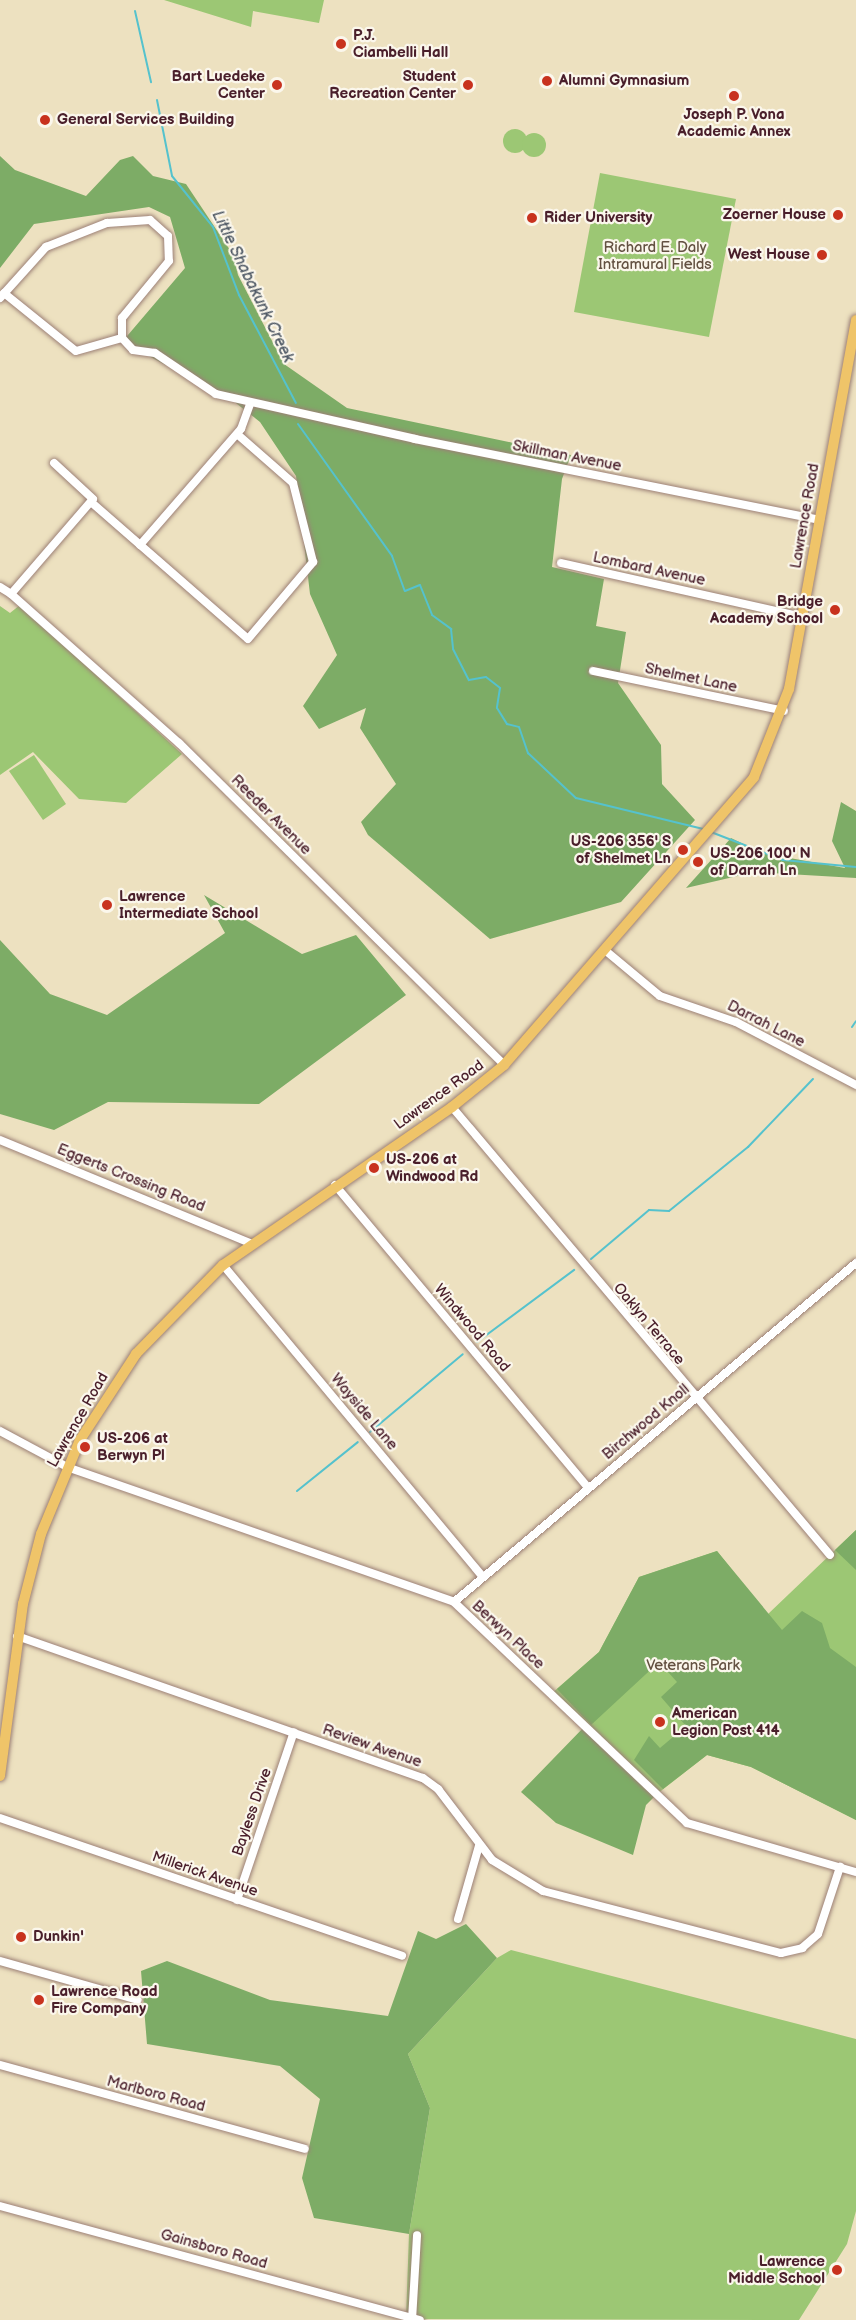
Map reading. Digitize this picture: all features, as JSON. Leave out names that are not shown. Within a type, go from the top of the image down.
[{"type":"main road","name":"Lawrence Road","points":[[0,1776],[17,1636],[40,1534],[67,1467],[136,1354],[223,1265],[250,1243],[452,1107],[504,1065],[706,837],[754,777],[784,711],[856,320]]},
{"type":"street","points":[[150,220],[168,236],[169,261],[122,318],[122,339],[76,351],[2,295],[49,245],[107,223],[150,220]]},
{"type":"street","name":"Skillman Avenue","points":[[122,339],[201,386],[250,404],[820,520]]},
{"type":"street","points":[[140,545],[237,434],[250,404]]},
{"type":"street","points":[[54,463],[91,502],[248,639],[313,562],[293,483],[237,434]]},
{"type":"street","points":[[11,594],[91,502]]},
{"type":"street","name":"Lombard Avenue","points":[[561,563],[802,617]]},
{"type":"street","name":"Reeder Avenue","points":[[0,586],[179,743],[504,1065]]},
{"type":"street","name":"Shelmet Lane","points":[[593,671],[784,711]]},
{"type":"street","name":"Darrah Lane","points":[[606,951],[660,996],[736,1022],[856,1085]]},
{"type":"street","name":"Oaklyn Terrace","points":[[452,1107],[694,1399],[830,1555]]},
{"type":"street","name":"Eggerts Crossing Road","points":[[0,1140],[250,1243]]},
{"type":"street","name":"Windwood Road","points":[[335,1185],[588,1488]]},
{"type":"street","name":"Birchwood Knoll","points":[[454,1602],[856,1263]]},
{"type":"street","name":"Wayside Lane","points":[[223,1265],[483,1577]]},
{"type":"street","name":"Berwyn Place","points":[[0,1431],[67,1467],[454,1602],[687,1823],[856,1872]]},
{"type":"street","name":"Review Avenue","points":[[17,1636],[294,1732],[431,1783],[479,1846],[505,1871],[535,1888],[769,1954],[802,1948],[818,1934],[840,1868]]},
{"type":"street","name":"Bayless Drive","points":[[237,1900],[294,1732]]},
{"type":"street","name":"Millerick Avenue","points":[[0,1818],[402,1956]]},
{"type":"street","points":[[458,1919],[479,1846]]},
{"type":"street","points":[[0,1961],[138,2000]]},
{"type":"street","name":"Marlboro Road","points":[[0,2065],[305,2149]]},
{"type":"street","name":"Gainsboro Road","points":[[0,2206],[414,2319]]},
{"type":"street","points":[[414,2319],[417,2235]]},
{"type":"green space","points":[[164,0],[324,0],[319,23],[253,11],[251,27]]},
{"type":"green space","points":[[515,129],[520,130],[526,136],[526,146],[520,152],[515,153],[510,152],[504,146],[503,141],[504,136],[510,130]]},
{"type":"green space","points":[[534,133],[539,134],[545,140],[545,150],[539,156],[534,157],[529,156],[523,150],[522,145],[523,140],[529,134]]},
{"type":"green space","points":[[0,156],[15,170],[86,196],[120,160],[133,156],[153,176],[186,184],[234,256],[238,275],[284,364],[347,408],[571,455],[562,479],[552,567],[604,579],[596,626],[626,632],[618,683],[661,745],[662,784],[695,820],[621,902],[490,939],[368,835],[361,822],[396,784],[360,728],[366,708],[319,729],[303,706],[337,655],[310,594],[296,476],[260,422],[232,400],[122,342],[185,268],[170,217],[149,207],[34,224],[0,268]]},
{"type":"green space","name":"Richard E. Daly Intramural Fields","points":[[600,173],[736,199],[709,337],[574,312]]},
{"type":"green space","points":[[20,605],[182,754],[126,803],[79,799],[33,752],[0,775],[0,606],[10,613]]},
{"type":"green space","points":[[34,755],[66,804],[43,820],[9,771]]},
{"type":"green space","points":[[841,802],[856,811],[856,878],[755,872],[686,888],[731,838],[762,853],[845,868],[832,841]]},
{"type":"green space","points":[[204,895],[302,954],[356,935],[406,995],[259,1104],[108,1102],[54,1130],[0,1114],[0,940],[50,994],[107,1015],[225,933]]},
{"type":"green space","name":"Veterans Park","points":[[856,1530],[856,1820],[751,1767],[707,1755],[657,1794],[551,1694],[599,1652],[639,1577],[717,1551],[767,1615]]},
{"type":"green space","points":[[856,1530],[856,1570],[835,1550]]},
{"type":"green space","name":"Veterans Park","points":[[717,1551],[782,1630],[802,1611],[822,1623],[830,1648],[856,1667],[856,1820],[751,1767],[707,1755],[663,1789],[634,1760],[649,1736],[660,1748],[686,1726],[661,1697],[677,1682],[659,1662],[591,1725],[557,1689],[599,1652],[639,1577]]},
{"type":"green space","points":[[585,1726],[657,1794],[646,1805],[633,1855],[556,1823],[521,1792]]},
{"type":"green space","points":[[466,1924],[497,1958],[408,2054],[430,2108],[409,2234],[314,2218],[302,2178],[320,2099],[280,2066],[147,2044],[141,1971],[167,1961],[270,2000],[388,2016],[418,1931],[436,1939]]},
{"type":"green space","points":[[511,1950],[856,2039],[856,2211],[847,2244],[799,2320],[406,2319],[409,2234],[430,2108],[408,2054],[497,1958]]},
{"type":"waterway","points":[[135,11],[151,82]]},
{"type":"waterway","name":"Little Shabakunk Creek","points":[[157,100],[172,176],[213,227],[239,295],[296,403]]},
{"type":"waterway","name":"Little Shabakunk Creek","points":[[298,424],[392,556],[405,591],[420,585],[432,615],[451,629],[453,649],[469,680],[486,677],[500,688],[497,708],[507,724],[519,727],[528,753],[576,798],[703,829]]},
{"type":"waterway","name":"Little Shabakunk Creek","points":[[711,832],[783,860],[856,867]]},
{"type":"waterway","points":[[852,1027],[856,1021]]},
{"type":"waterway","points":[[591,1259],[649,1210],[669,1211],[748,1147],[813,1079]]},
{"type":"waterway","points":[[477,1342],[574,1270]]},
{"type":"waterway","points":[[370,1432],[463,1354]]},
{"type":"waterway","points":[[297,1491],[358,1442]]},
{"type":"place","name":"P.J. Ciambelli Hall","points":[[341,44]]},
{"type":"place","name":"Alumni Gymnasium","points":[[547,81]]},
{"type":"place","name":"Bart Luedeke Center","points":[[277,85]]},
{"type":"place","name":"Student Recreation Center","points":[[468,85]]},
{"type":"place","name":"Joseph P. Vona Academic Annex","points":[[734,96]]},
{"type":"place","name":"General Services Building","points":[[45,120]]},
{"type":"place","name":"Zoerner House","points":[[838,215]]},
{"type":"place","name":"Rider University","points":[[532,218]]},
{"type":"place","name":"West House","points":[[822,255]]},
{"type":"place","name":"Bridge Academy School","points":[[835,610]]},
{"type":"place","name":"US-206 356' S of Shelmet Ln","points":[[683,850]]},
{"type":"place","name":"US-206 100' N of Darrah Ln","points":[[698,862]]},
{"type":"place","name":"Lawrence Intermediate School","points":[[107,905]]},
{"type":"place","name":"US-206 at Windwood Rd","points":[[374,1168]]},
{"type":"place","name":"US-206 at Berwyn Pl","points":[[85,1447]]},
{"type":"place","name":"American Legion Post 414","points":[[660,1722]]},
{"type":"place","name":"Dunkin'","points":[[21,1937]]},
{"type":"place","name":"Lawrence Road Fire Company","points":[[39,2000]]},
{"type":"place","name":"Lawrence Middle School","points":[[837,2270]]}]
